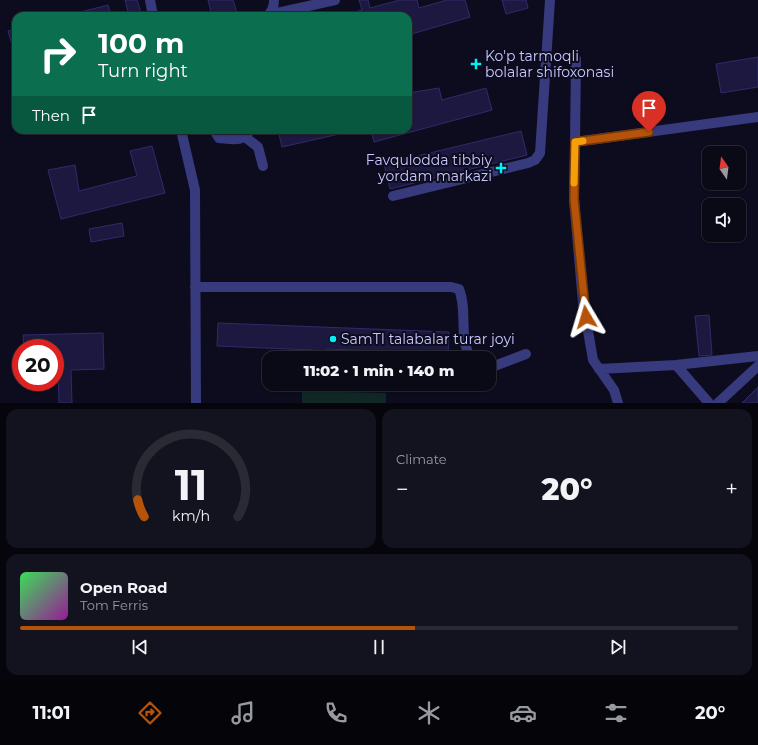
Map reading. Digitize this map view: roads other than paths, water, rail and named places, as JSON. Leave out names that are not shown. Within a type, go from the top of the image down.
[{"type":"street","points":[[150,0],[152,12]]},
{"type":"street","points":[[270,12],[274,6],[274,0]]},
{"type":"street","points":[[285,12],[335,0]]},
{"type":"street","points":[[393,196],[535,160],[540,153],[550,0]]},
{"type":"street","points":[[576,59],[574,199],[583,303],[590,346],[594,360],[614,390],[618,403]]},
{"type":"street","points":[[575,142],[758,117]]},
{"type":"street","points":[[181,134],[195,190],[196,403]]},
{"type":"street","points":[[216,134],[219,138],[239,140],[248,134],[258,147],[263,166]]},
{"type":"street","points":[[195,288],[451,286],[459,289],[462,297],[465,342],[467,351]]},
{"type":"street","points":[[496,365],[526,354]]},
{"type":"street","points":[[599,369],[676,365],[758,356]]},
{"type":"street","points":[[676,365],[709,403]]},
{"type":"street","points":[[718,403],[758,366]]},
{"type":"place","name":"Ko'p tarmoqli bolalar shifoxonasi","points":[[476,64]]},
{"type":"place","name":"Favqulodda tibbiy yordam markazi","points":[[501,168]]},
{"type":"place","name":"SamTI talabalar turar joyi","points":[[333,339]]}]
